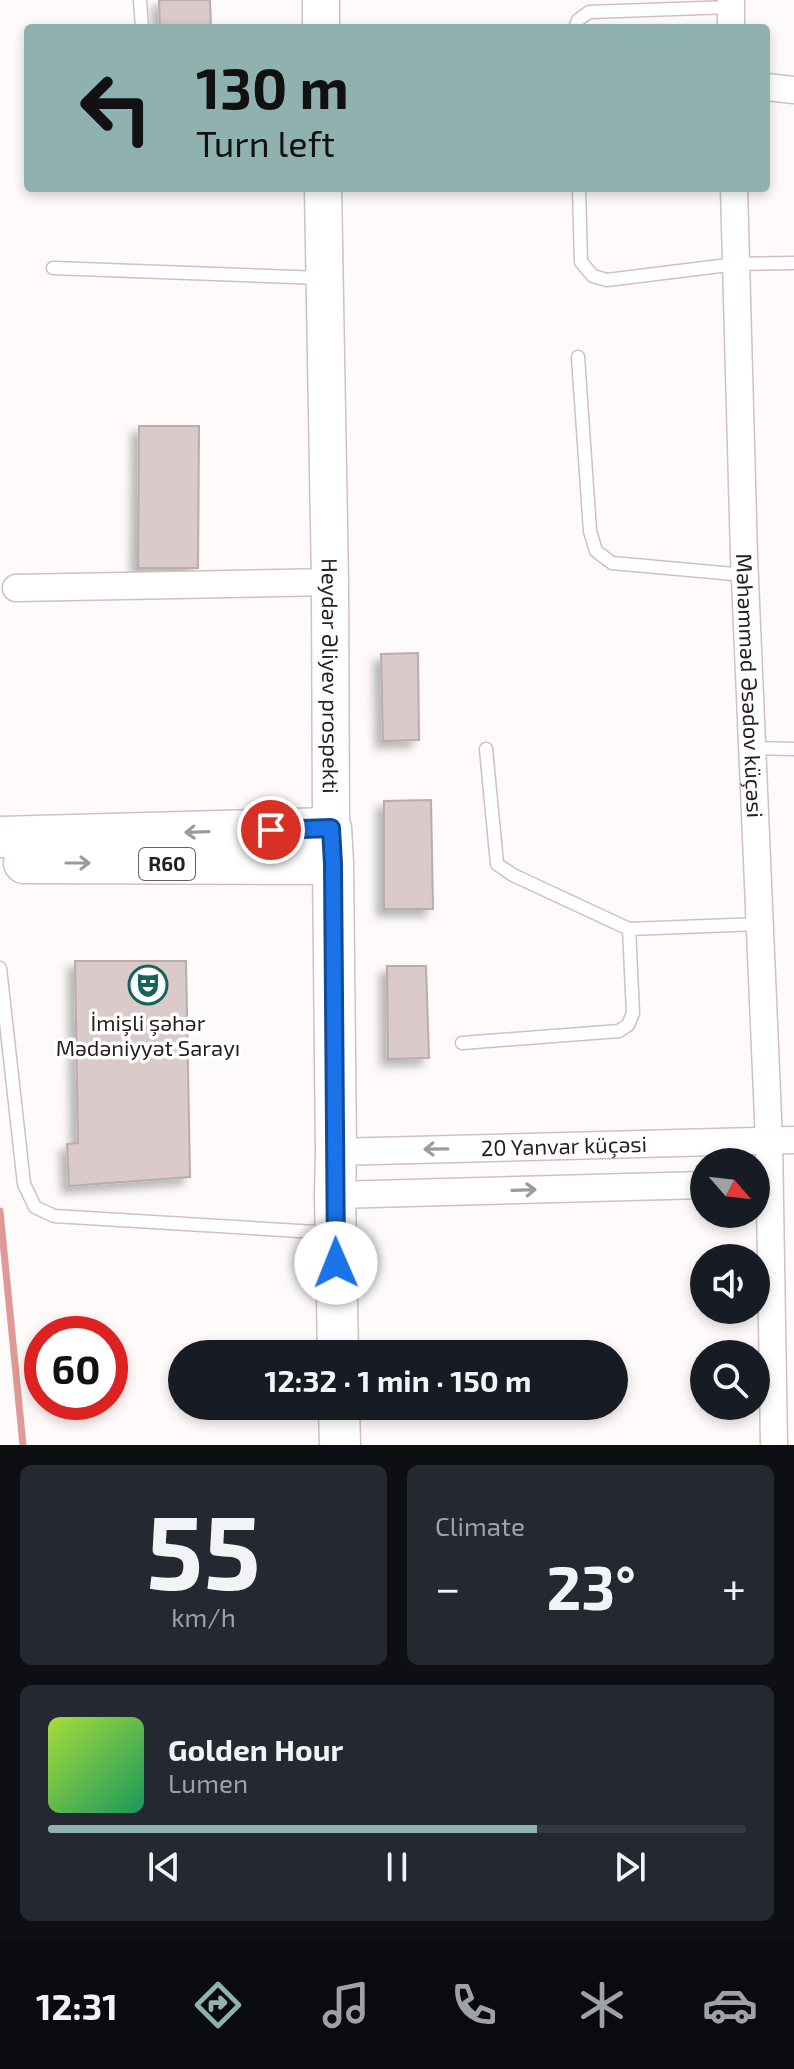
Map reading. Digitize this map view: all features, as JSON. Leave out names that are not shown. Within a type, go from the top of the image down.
[{"type":"main road","points":[[321,0],[321,24]]},
{"type":"main road","name":"Heydər Əliyev prospekti","points":[[323,192],[338,1340]]},
{"type":"main road","name":"R60","points":[[0,837],[332,846]]},
{"type":"main road","name":"R60","points":[[0,863],[332,846]]},
{"type":"main road","points":[[339,1420],[340,1445]]},
{"type":"street","points":[[770,87],[794,90]]},
{"type":"street","name":"Məhəmməd Əsədov küçəsi","points":[[734,192],[759,924],[782,1140],[773,1183],[774,1445]]},
{"type":"street","points":[[16,588],[330,582]]},
{"type":"street","name":"20 Yanvar küçəsi","points":[[336,1152],[782,1140]]},
{"type":"street","name":"20 Yanvar küçəsi","points":[[335,1214],[690,1186]]},
{"type":"lane","points":[[140,0],[142,24]]},
{"type":"lane","points":[[576,24],[589,12],[731,12]]},
{"type":"lane","points":[[579,192],[581,262],[593,276],[607,280],[736,264],[794,263]]},
{"type":"lane","points":[[53,268],[325,278]]},
{"type":"lane","points":[[578,357],[590,531],[596,551],[612,563],[745,575]]},
{"type":"lane","points":[[752,748],[794,749]]},
{"type":"lane","points":[[486,749],[497,864],[513,875],[629,929],[759,924]]},
{"type":"lane","points":[[462,1043],[619,1031],[628,1025],[633,1013],[629,929]]},
{"type":"lane","points":[[0,968],[24,1184],[35,1207],[54,1216],[335,1214]]},
{"type":"building","points":[[159,0],[210,0],[211,24],[160,24]]},
{"type":"building","points":[[139,426],[199,426],[198,568],[138,568]]},
{"type":"building","points":[[418,653],[419,740],[383,741],[381,654]]},
{"type":"building","points":[[431,800],[433,909],[384,909],[384,801]]},
{"type":"building","name":"İmişli şəhər Mədəniyyət Sarayı","points":[[75,961],[186,961],[190,1177],[69,1186],[67,1144],[78,1143]]},
{"type":"building","points":[[387,966],[426,966],[429,1058],[388,1059]]},
{"type":"waterway","points":[[0,1211],[23,1445]]},
{"type":"place","name":"İmişli şəhər Mədəniyyət Sarayı","points":[[148,985]]},
{"type":"route","points":[[271,830],[331,828],[336,1263]]}]
